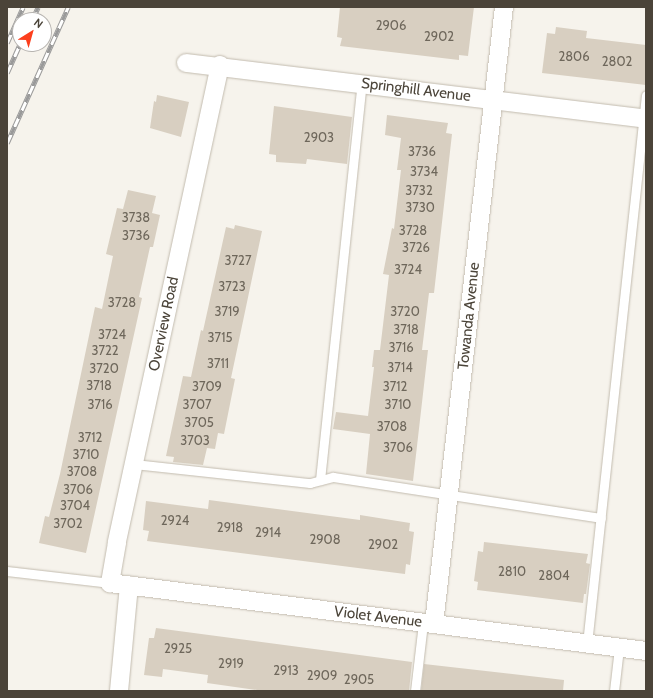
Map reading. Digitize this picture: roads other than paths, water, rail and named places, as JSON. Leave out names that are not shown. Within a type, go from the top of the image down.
[{"type":"street","name":"Towanda Avenue","points":[[429,624],[449,495],[504,7]]},
{"type":"street","name":"Springhill Avenue","points":[[186,62],[220,65],[644,119]]},
{"type":"street","name":"Overview Road","points":[[110,583],[117,543],[220,65]]},
{"type":"street","name":"Violet Avenue","points":[[110,583],[646,651]]},
{"type":"street","points":[[119,691],[129,586]]},
{"type":"lane","points":[[320,480],[362,83]]},
{"type":"lane","points":[[587,644],[646,95]]},
{"type":"lane","points":[[134,464],[310,483],[333,477],[601,518]]},
{"type":"lane","points":[[7,572],[110,583]]},
{"type":"lane","name":"Towanda Avenue","points":[[415,691],[429,624]]},
{"type":"lane","points":[[614,691],[619,648]]},
{"type":"railway","points":[[7,43],[23,7]]},
{"type":"railway","points":[[36,12],[38,7]]},
{"type":"railway","points":[[7,143],[68,7]]},
{"type":"railway","points":[[7,73],[16,52]]}]
